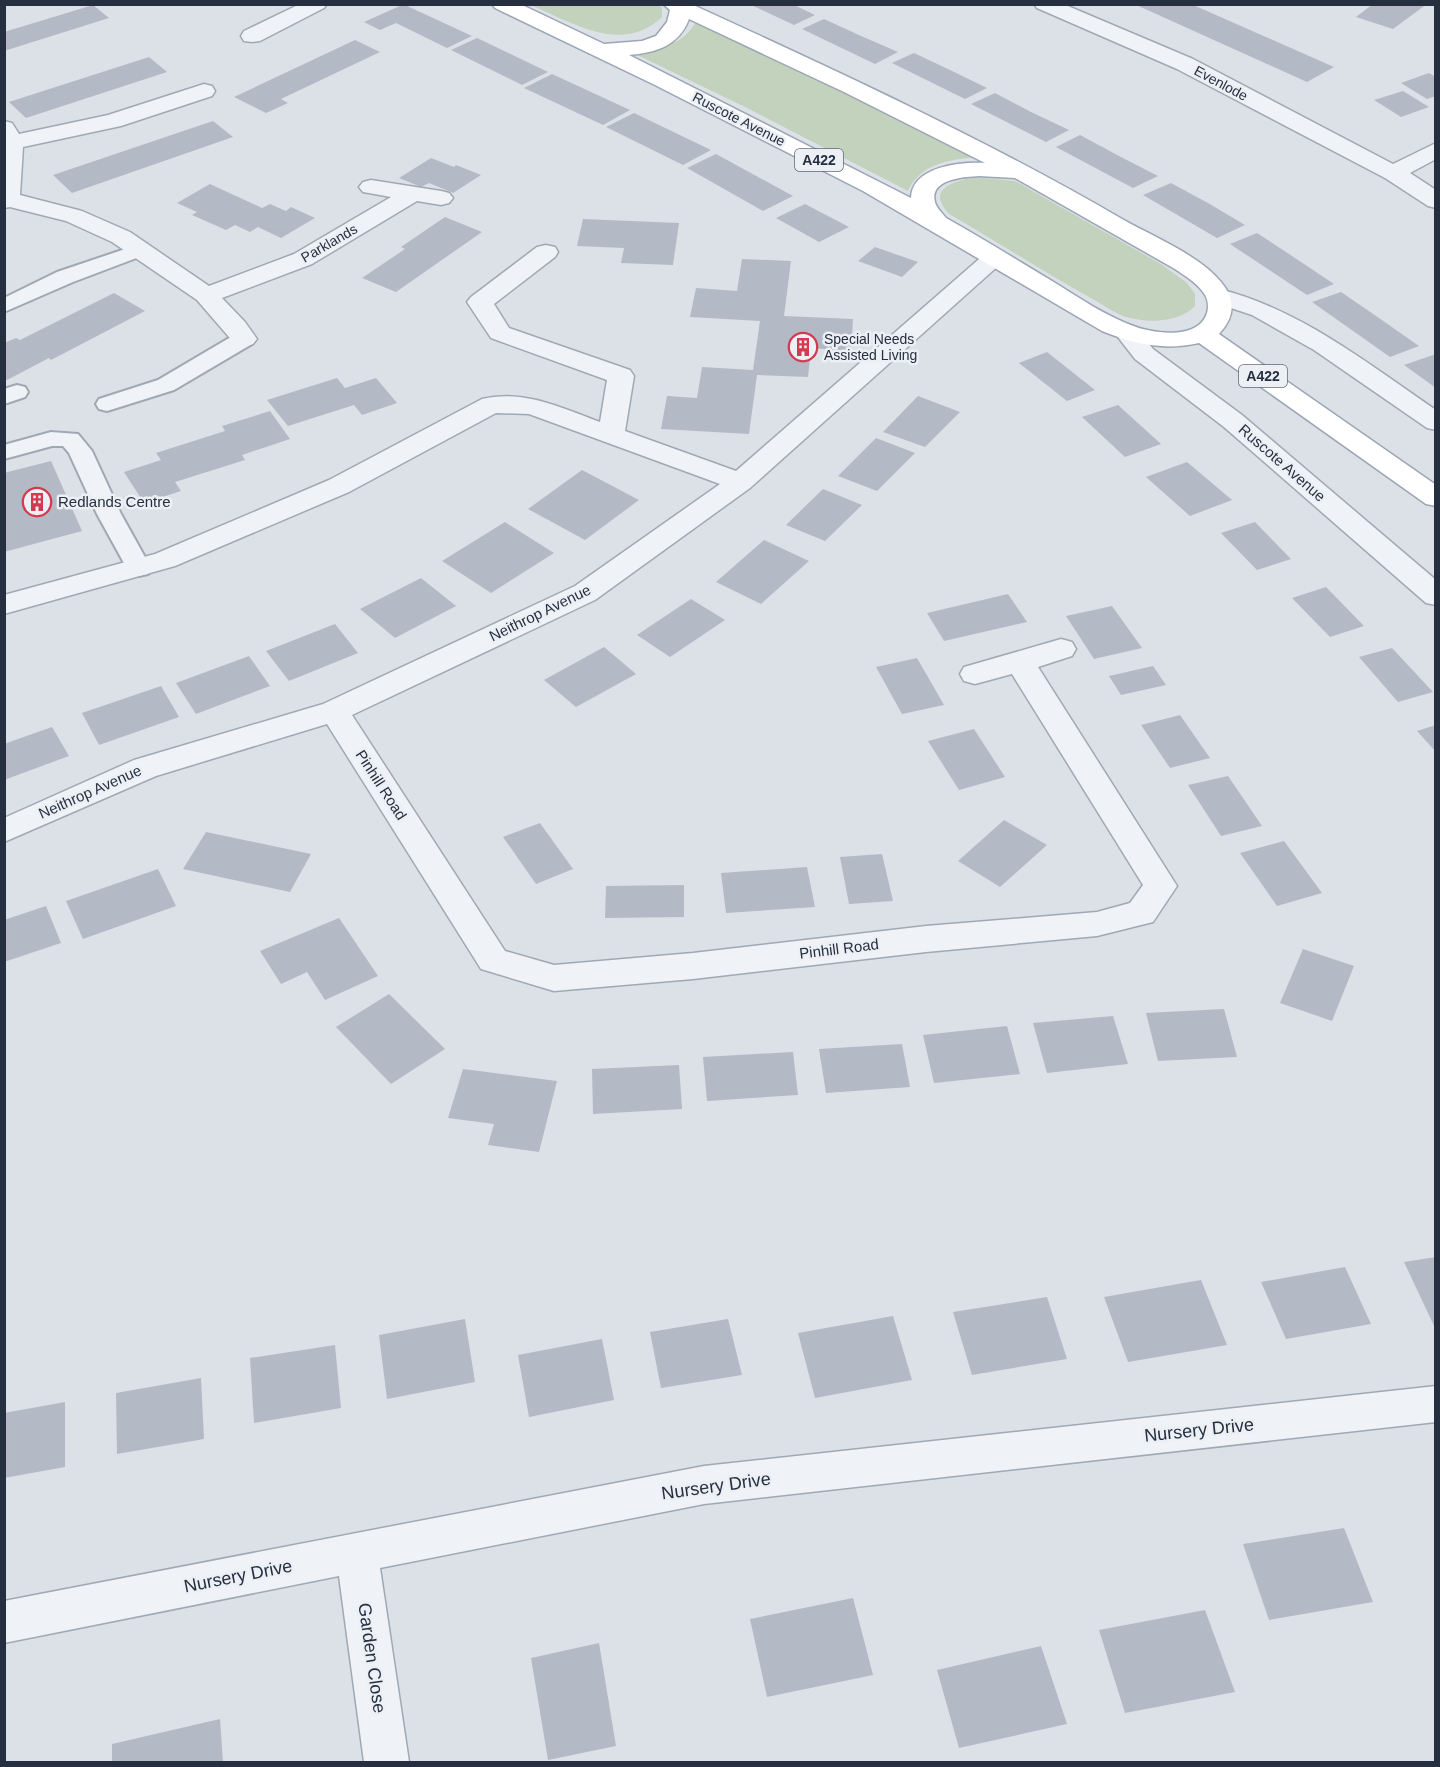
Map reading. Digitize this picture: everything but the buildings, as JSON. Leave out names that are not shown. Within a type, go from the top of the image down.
[{"type":"main road","name":"Ruscote Avenue","points":[[502,4],[604,50],[937,222],[1094,318],[1127,332],[1154,339],[1180,339],[1203,334]]},
{"type":"main road","name":"A422","points":[[604,50],[639,48],[661,42],[674,34],[680,20],[677,6]]},
{"type":"main road","name":"A422","points":[[677,6],[944,131],[1031,176],[1177,261],[1206,281],[1219,296]]},
{"type":"main road","name":"A422","points":[[937,222],[923,204],[924,190],[935,178],[978,169],[1000,170],[1031,176]]},
{"type":"main road","points":[[1203,334],[1216,322],[1221,309],[1219,296]]},
{"type":"main road","name":"A422","points":[[1203,334],[1436,498]]},
{"type":"street","points":[[252,36],[316,4]]},
{"type":"street","name":"Evenlode","points":[[1044,4],[1185,64],[1393,173],[1436,201]]},
{"type":"street","points":[[205,91],[113,121],[8,135],[6,200],[74,216],[99,226],[140,250],[206,295],[244,339]]},
{"type":"street","points":[[1393,173],[1436,150]]},
{"type":"street","points":[[371,187],[441,198]]},
{"type":"street","name":"Parklands","points":[[206,295],[303,260],[413,194]]},
{"type":"street","points":[[546,252],[480,302],[500,333],[621,376],[611,436]]},
{"type":"street","name":"Neithrop Avenue","points":[[4,831],[145,768],[334,711],[585,593],[740,482],[995,258]]},
{"type":"street","points":[[1219,296],[1261,310],[1323,345],[1436,422]]},
{"type":"street","name":"Ruscote Avenue","points":[[1127,332],[1144,354],[1233,421],[1436,596]]},
{"type":"street","points":[[4,605],[165,560],[339,486],[490,405],[532,406],[740,482]]},
{"type":"street","points":[[975,674],[1061,649]]},
{"type":"street","name":"Pinhill Road","points":[[334,711],[492,960],[554,978],[693,966],[926,939],[1097,924],[1141,913],[1160,886],[1020,662]]},
{"type":"street","name":"Nursery Drive","points":[[4,1622],[704,1485],[1436,1404]]},
{"type":"street","name":"Garden Close","points":[[357,1553],[387,1762]]},
{"type":"lane","points":[[4,306],[65,277],[140,250]]},
{"type":"lane","points":[[107,404],[166,385],[244,339]]},
{"type":"lane","points":[[4,452],[51,439],[70,439],[80,451],[109,514],[139,567]]},
{"type":"green space","points":[[531,5],[656,5],[662,7],[662,17],[647,28],[631,34],[614,35],[580,27]]},
{"type":"green space","points":[[697,20],[979,157],[948,161],[929,168],[920,174],[908,191],[745,107],[633,53],[661,48],[678,41],[685,36]]},
{"type":"green space","points":[[974,177],[1015,181],[1161,264],[1187,283],[1195,294],[1195,306],[1181,315],[1165,320],[1130,318],[1114,312],[1054,277],[949,214],[940,198],[941,193],[950,184]]},
{"type":"place","name":"Special Needs Assisted Living","points":[[803,347]]},
{"type":"place","name":"Redlands Centre","points":[[37,502]]}]
